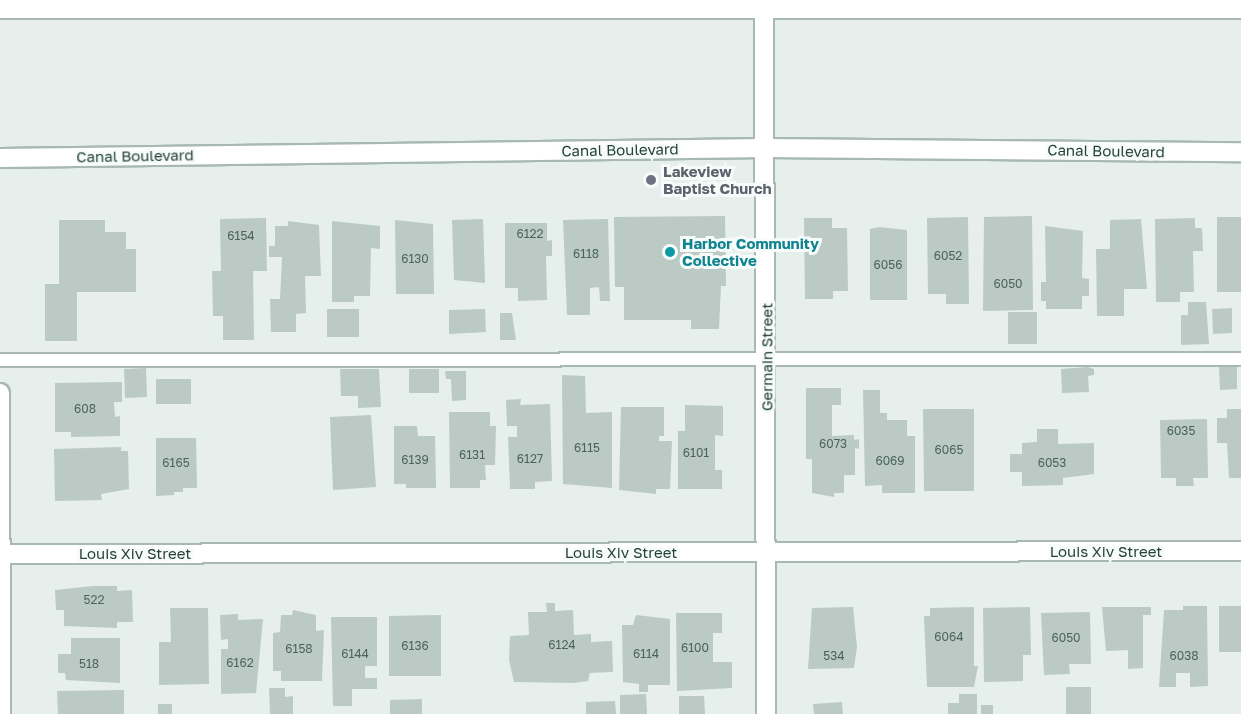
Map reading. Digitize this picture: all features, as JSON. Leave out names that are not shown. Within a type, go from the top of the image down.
[{"type":"main road","points":[[0,9],[764,6],[1241,9]]},
{"type":"main road","name":"Germain Street","points":[[764,6],[767,360],[766,714]]},
{"type":"main road","name":"Canal Boulevard","points":[[0,158],[766,148],[1241,152]]},
{"type":"main road","points":[[0,393],[1,714]]},
{"type":"main road","name":"Louis Xiv Street","points":[[1,554],[1241,551]]},
{"type":"lane","points":[[0,360],[1241,359]]},
{"type":"building","name":"Harbor Community Collective","points":[[725,216],[726,286],[721,286],[719,329],[691,329],[691,320],[624,320],[624,287],[615,287],[614,217]]},
{"type":"building","points":[[1032,216],[1033,310],[983,311],[984,217]]},
{"type":"building","points":[[968,217],[969,304],[946,304],[946,294],[928,294],[927,218]]},
{"type":"building","points":[[1217,217],[1241,217],[1241,292],[1217,292]]},
{"type":"building","points":[[266,218],[267,271],[253,271],[254,340],[223,340],[223,316],[213,316],[212,271],[221,271],[220,219]]},
{"type":"building","points":[[804,218],[832,218],[832,228],[847,228],[848,291],[833,291],[833,299],[805,299]]},
{"type":"building","points":[[1195,218],[1195,228],[1202,228],[1203,251],[1193,251],[1194,292],[1180,292],[1180,302],[1156,302],[1155,219]]},
{"type":"building","points":[[483,219],[485,283],[454,280],[452,220]]},
{"type":"building","points":[[608,219],[610,301],[600,301],[599,287],[590,288],[590,315],[567,315],[563,220]]},
{"type":"building","points":[[1141,219],[1147,289],[1124,289],[1124,316],[1097,316],[1096,249],[1110,249],[1110,220]]},
{"type":"building","points":[[59,220],[105,220],[105,232],[126,232],[126,249],[136,249],[136,292],[77,292],[77,341],[45,341],[45,284],[59,284]]},
{"type":"building","points":[[395,220],[433,224],[434,294],[396,294]]},
{"type":"building","points":[[288,221],[319,225],[321,276],[305,276],[306,313],[296,314],[296,332],[271,332],[270,299],[280,299],[282,257],[269,257],[269,246],[275,246],[275,226],[288,226]]},
{"type":"building","points":[[332,221],[380,226],[380,249],[371,248],[370,296],[354,296],[354,302],[332,302]]},
{"type":"building","points":[[505,223],[547,223],[547,241],[552,240],[552,256],[546,256],[547,300],[518,301],[518,288],[505,288]]},
{"type":"building","points":[[1045,226],[1083,231],[1082,278],[1089,279],[1089,296],[1082,296],[1082,309],[1046,309],[1046,301],[1041,301],[1041,282],[1046,282]]},
{"type":"building","points":[[879,227],[907,230],[907,300],[870,300],[870,229]]},
{"type":"building","points":[[1188,302],[1206,302],[1209,344],[1181,345],[1181,315],[1188,315]]},
{"type":"building","points":[[1232,308],[1232,333],[1213,334],[1212,309]]},
{"type":"building","points":[[327,309],[359,309],[359,337],[327,337]]},
{"type":"building","points":[[485,309],[486,332],[449,334],[449,310]]},
{"type":"building","points":[[1008,312],[1037,312],[1037,344],[1008,344]]},
{"type":"building","points":[[500,313],[512,313],[516,340],[500,340]]},
{"type":"building","points":[[1219,366],[1237,366],[1237,389],[1220,390]]},
{"type":"building","points":[[1088,367],[1094,369],[1094,375],[1088,376],[1089,392],[1062,393],[1061,369]]},
{"type":"building","points":[[146,368],[147,397],[125,398],[124,369]]},
{"type":"building","points":[[340,369],[379,369],[381,407],[358,408],[358,396],[341,396]]},
{"type":"building","points":[[409,369],[439,369],[439,393],[409,393]]},
{"type":"building","points":[[445,371],[466,371],[466,400],[452,401],[451,379],[446,379]]},
{"type":"building","points":[[562,375],[585,376],[586,413],[612,412],[612,488],[563,484]]},
{"type":"building","points":[[156,379],[191,379],[191,404],[156,404]]},
{"type":"building","points":[[122,382],[122,402],[114,402],[115,417],[120,416],[120,436],[71,437],[71,432],[55,432],[55,383]]},
{"type":"building","points":[[806,388],[841,388],[841,405],[832,405],[832,436],[854,435],[854,440],[859,439],[859,449],[855,448],[855,475],[844,475],[844,493],[834,493],[834,497],[812,493],[812,459],[806,459]]},
{"type":"building","points":[[863,390],[880,390],[880,413],[887,413],[887,420],[907,420],[907,436],[915,436],[915,493],[882,493],[882,485],[865,486]]},
{"type":"building","points":[[521,399],[520,405],[550,404],[552,481],[535,482],[535,489],[510,489],[508,437],[517,437],[517,426],[507,426],[506,400]]},
{"type":"building","points":[[685,405],[723,406],[723,436],[715,435],[715,470],[722,470],[722,489],[678,489],[678,431],[685,431]]},
{"type":"building","points":[[621,407],[664,407],[664,436],[659,436],[659,441],[672,441],[670,489],[656,489],[656,494],[619,490]]},
{"type":"building","points":[[923,409],[974,409],[974,491],[924,491]]},
{"type":"building","points":[[1227,409],[1241,409],[1241,478],[1229,478],[1227,443],[1217,443],[1217,418],[1227,418]]},
{"type":"building","points":[[449,412],[490,412],[490,426],[496,426],[495,465],[485,465],[486,480],[480,480],[480,488],[450,488]]},
{"type":"building","points":[[371,415],[376,487],[333,490],[330,417]]},
{"type":"building","points":[[1207,419],[1208,478],[1193,478],[1194,486],[1176,486],[1176,478],[1161,478],[1160,420]]},
{"type":"building","points":[[394,426],[417,426],[418,436],[435,436],[436,488],[406,488],[406,484],[394,484]]},
{"type":"building","points":[[1037,429],[1058,429],[1058,444],[1094,443],[1094,474],[1063,478],[1063,485],[1022,486],[1022,472],[1010,472],[1010,454],[1022,454],[1022,443],[1037,442]]},
{"type":"building","points":[[156,438],[196,438],[197,488],[183,488],[183,492],[174,492],[174,495],[156,496]]},
{"type":"building","points":[[121,447],[121,451],[128,451],[129,489],[101,494],[102,500],[55,501],[54,449]]},
{"type":"building","points":[[117,586],[117,591],[132,590],[133,622],[117,622],[117,628],[64,626],[64,610],[56,610],[55,590]]},
{"type":"building","points":[[546,603],[555,603],[555,611],[573,610],[574,635],[591,634],[591,642],[612,641],[613,672],[590,673],[588,681],[574,683],[514,682],[509,660],[510,636],[529,635],[528,612],[547,612]]},
{"type":"building","points":[[1183,606],[1207,606],[1208,686],[1190,687],[1190,673],[1176,673],[1176,687],[1159,687],[1164,610],[1183,610]]},
{"type":"building","points":[[1219,606],[1241,606],[1241,652],[1219,652]]},
{"type":"building","points":[[853,607],[857,647],[854,668],[808,669],[812,608]]},
{"type":"building","points":[[974,607],[974,666],[978,666],[974,687],[927,687],[924,616],[930,616],[930,608]]},
{"type":"building","points":[[1030,607],[1031,655],[1023,655],[1023,681],[984,682],[983,608]]},
{"type":"building","points":[[1102,607],[1151,607],[1151,615],[1143,615],[1143,668],[1128,669],[1128,650],[1106,651]]},
{"type":"building","points":[[170,608],[208,608],[209,684],[159,685],[159,642],[171,642]]},
{"type":"building","points":[[293,610],[316,615],[316,631],[324,630],[322,681],[281,681],[281,671],[273,671],[273,633],[280,632],[281,615],[292,615]]},
{"type":"building","points":[[1090,612],[1091,664],[1069,664],[1070,674],[1044,675],[1041,613]]},
{"type":"building","points":[[676,613],[722,613],[722,633],[713,633],[713,662],[732,662],[732,688],[677,691]]},
{"type":"building","points":[[238,614],[238,620],[263,619],[256,693],[221,694],[221,649],[228,649],[228,639],[221,640],[220,615]]},
{"type":"building","points":[[441,615],[441,676],[389,676],[389,616]]},
{"type":"building","points":[[636,615],[670,619],[670,685],[648,685],[648,692],[639,692],[639,684],[623,682],[622,625],[633,625]]},
{"type":"building","points":[[331,617],[377,617],[377,666],[365,666],[365,678],[377,678],[377,689],[352,689],[352,706],[333,706]]},
{"type":"building","points":[[71,638],[120,638],[120,683],[66,680],[65,673],[58,673],[58,654],[71,654]]},
{"type":"building","points":[[1066,687],[1091,687],[1091,714],[1066,714]]},
{"type":"building","points":[[269,688],[285,688],[285,697],[293,696],[293,714],[270,714]]},
{"type":"building","points":[[124,690],[124,714],[58,714],[57,691]]},
{"type":"building","points":[[646,694],[647,714],[620,714],[620,695]]},
{"type":"building","points":[[959,694],[977,694],[977,714],[948,714],[948,703],[959,703]]},
{"type":"building","points":[[679,696],[704,696],[705,714],[679,714]]},
{"type":"building","points":[[422,699],[422,714],[390,714],[390,700]]},
{"type":"building","points":[[615,701],[616,714],[586,714],[586,702]]},
{"type":"building","points":[[842,702],[843,714],[814,714],[813,704]]},
{"type":"building","points":[[158,704],[172,704],[172,714],[158,714]]},
{"type":"building","points":[[981,705],[993,705],[993,714],[981,714]]},
{"type":"place","name":"Lakeview Baptist Church","points":[[651,180]]},
{"type":"place","name":"Harbor Community Collective","points":[[670,252]]}]
